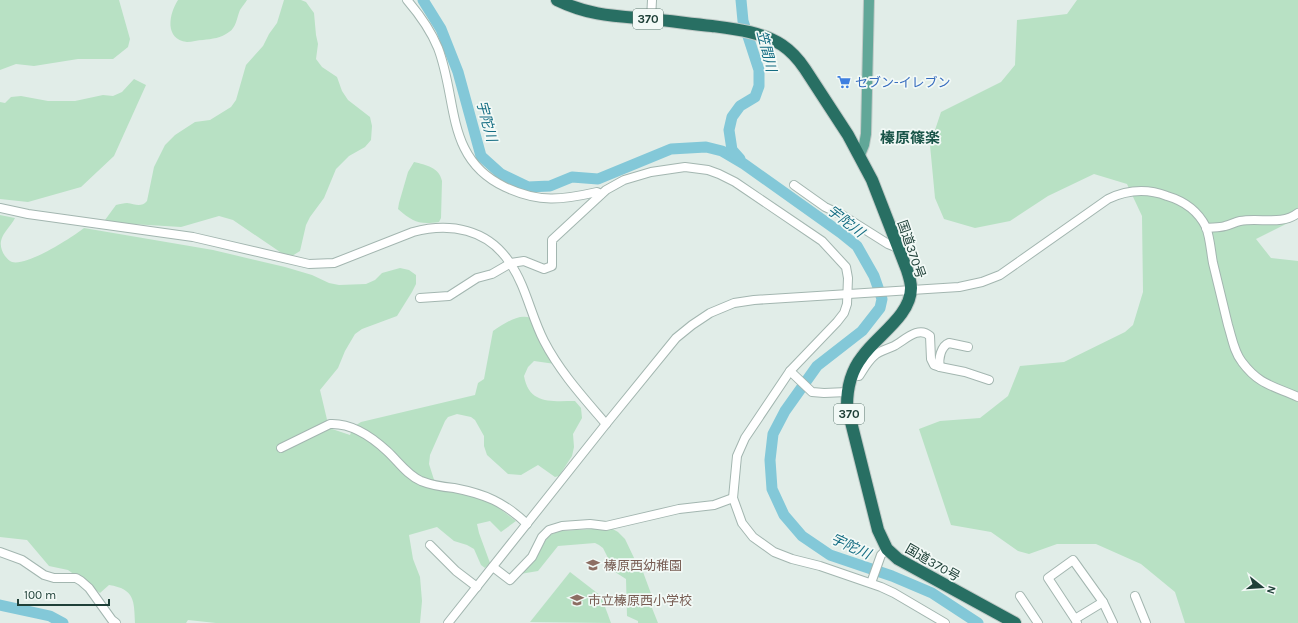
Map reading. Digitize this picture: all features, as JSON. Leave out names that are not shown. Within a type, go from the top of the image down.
[{"type":"highway","name":"国道370号","points":[[557,0],[578,9],[593,13],[747,32],[772,40],[782,45],[798,59],[860,155],[872,180],[907,270],[906,290],[909,298],[893,325],[870,346],[860,358],[847,392],[847,406],[883,553],[898,559],[1015,623]]},
{"type":"main road","points":[[860,155],[866,134],[869,0]]},
{"type":"street","points":[[406,0],[414,8],[426,26],[438,48],[451,110],[460,141],[469,158],[483,173],[496,183],[531,197],[570,199],[597,192],[601,194]]},
{"type":"street","points":[[651,19],[652,0]]},
{"type":"street","points":[[420,298],[449,296],[477,278],[492,274],[511,263],[524,261],[544,269],[552,266],[552,240],[601,194],[624,180],[651,172],[685,167],[708,170],[735,182],[822,241],[846,267],[850,293],[846,309],[837,322],[792,373],[745,438],[737,456],[733,498],[742,523],[754,537],[774,552],[792,559],[872,582],[945,623]]},
{"type":"street","points":[[794,185],[825,207],[842,215],[888,244],[898,248]]},
{"type":"street","points":[[452,622],[477,587],[676,338],[710,313],[734,304],[754,300],[959,287],[982,282],[1000,275],[1108,199],[1130,191],[1143,191],[1162,194],[1177,199],[1194,210],[1206,228],[1217,281],[1234,348],[1242,362],[1254,376],[1267,385],[1298,397]]},
{"type":"street","points":[[0,208],[28,214],[193,237],[309,264],[334,263],[413,232],[436,227],[451,227],[465,230],[486,239],[494,245],[511,263],[544,340],[559,367],[606,424]]},
{"type":"street","points":[[1206,228],[1223,227],[1240,221],[1284,220],[1298,213]]},
{"type":"street","points":[[852,376],[859,376],[874,355],[896,345],[910,335],[926,333],[930,336],[930,359],[934,365],[965,372],[990,380]]},
{"type":"street","points":[[940,367],[938,362],[943,347],[946,344],[949,343],[968,347]]},
{"type":"street","points":[[792,373],[812,392],[847,392]]},
{"type":"street","points":[[281,448],[330,424],[338,424],[349,427],[367,436],[387,451],[401,466],[421,481],[470,492],[494,500],[513,510],[527,524]]},
{"type":"street","points":[[493,567],[510,580],[532,557],[542,537],[549,530],[562,526],[590,524],[606,526],[679,509],[720,503],[733,498]]},
{"type":"street","points":[[430,545],[456,571],[477,587]]},
{"type":"street","points":[[0,552],[22,560],[44,575],[54,578],[76,578],[81,581],[89,588],[112,620],[116,623]]},
{"type":"street","points":[[872,582],[883,553]]},
{"type":"street","points":[[1103,602],[1076,621],[1048,578],[1072,560],[1103,602],[1113,623]]},
{"type":"street","points":[[1020,596],[1038,623]]},
{"type":"street","points":[[1135,596],[1146,623]]},
{"type":"green space","points":[[0,0],[119,0],[130,39],[128,47],[113,59],[78,59],[34,66],[16,64],[0,70]]},
{"type":"green space","points":[[178,0],[247,0],[240,10],[233,28],[229,32],[216,38],[187,42],[180,40],[175,36],[170,25],[172,12]]},
{"type":"green space","points":[[284,0],[301,0],[306,2],[314,13],[318,44],[316,59],[322,67],[337,77],[342,91],[348,100],[370,117],[372,126],[371,140],[365,147],[349,156],[336,169],[324,198],[306,225],[300,251],[292,256],[283,254],[233,220],[219,216],[181,227],[115,223],[105,220],[116,205],[127,203],[140,205],[147,201],[154,167],[165,145],[175,135],[195,122],[210,120],[231,107],[236,100],[246,65],[263,46],[277,23]]},
{"type":"green space","points":[[1077,0],[1298,0],[1298,218],[1256,239],[1271,258],[1298,261],[1298,623],[1185,623],[1175,592],[1141,564],[1096,544],[1057,544],[1029,554],[1018,551],[991,532],[951,525],[919,429],[940,421],[980,418],[1008,396],[1020,366],[1064,362],[1125,332],[1133,325],[1143,292],[1142,216],[1127,184],[1094,174],[1048,196],[1010,221],[975,228],[944,219],[935,198],[930,145],[941,112],[1001,82],[1015,65],[1017,20],[1067,14]]},
{"type":"green space","points":[[134,79],[146,85],[114,156],[81,187],[28,202],[0,199],[0,102],[5,103],[11,97],[21,96],[48,101],[75,101],[103,95],[113,96],[122,92]]},
{"type":"green space","points":[[414,162],[431,167],[440,176],[442,181],[441,218],[439,222],[417,222],[398,209],[408,172]]},
{"type":"green space","points":[[0,215],[15,218],[3,235],[1,243],[4,254],[12,262],[28,260],[38,256],[70,238],[84,228],[213,250],[285,267],[312,275],[329,283],[339,285],[366,284],[375,280],[382,273],[400,268],[409,270],[416,275],[416,284],[397,316],[362,329],[355,334],[345,351],[338,368],[320,390],[329,428],[350,435],[353,427],[361,422],[475,395],[478,383],[484,379],[493,331],[506,322],[516,318],[531,318],[555,364],[534,361],[528,367],[524,376],[531,392],[536,397],[550,401],[575,401],[581,408],[582,418],[573,434],[574,447],[572,456],[559,476],[555,477],[538,465],[521,475],[508,474],[487,455],[484,446],[484,436],[475,420],[471,417],[457,414],[448,417],[430,455],[429,464],[436,486],[479,493],[516,521],[501,532],[490,521],[477,524],[490,563],[485,568],[481,565],[474,549],[454,541],[437,527],[409,535],[413,559],[420,577],[422,601],[420,623],[216,623],[188,620],[186,623],[135,623],[133,602],[128,593],[124,590],[109,585],[100,593],[68,570],[49,566],[27,540],[0,537]]},
{"type":"green space","points":[[611,528],[625,539],[635,560],[643,572],[653,599],[652,608],[658,623],[638,623],[638,621],[627,616],[626,579],[615,572],[603,548],[595,543],[558,546],[538,571],[520,574],[537,556],[548,536],[559,531]]},
{"type":"green space","points":[[570,572],[601,596],[611,623],[530,622]]},
{"type":"waterway","name":"宇陀川","points":[[423,0],[441,29],[458,72],[481,156],[501,174],[528,187],[550,186],[572,177],[598,179],[671,149],[706,147],[722,151],[744,164],[857,246],[874,276],[882,299],[880,308],[862,331],[817,366],[785,411],[773,434],[770,460],[772,489],[784,515],[802,536],[830,555],[892,576],[932,593],[978,623]]},
{"type":"waterway","name":"笠間川","points":[[740,159],[732,150],[729,130],[732,117],[740,106],[755,97],[759,86],[759,70],[743,21],[741,0]]},
{"type":"waterway","points":[[0,605],[50,616],[63,623]]},
{"type":"place","name":"セブン-イレブン","points":[[844,82]]},
{"type":"place","name":"榛原西幼稚園","points":[[593,565]]},
{"type":"place","name":"市立榛原西小学校","points":[[577,600]]},
{"type":"district","name":"榛原篠楽","points":[[910,138]]}]
